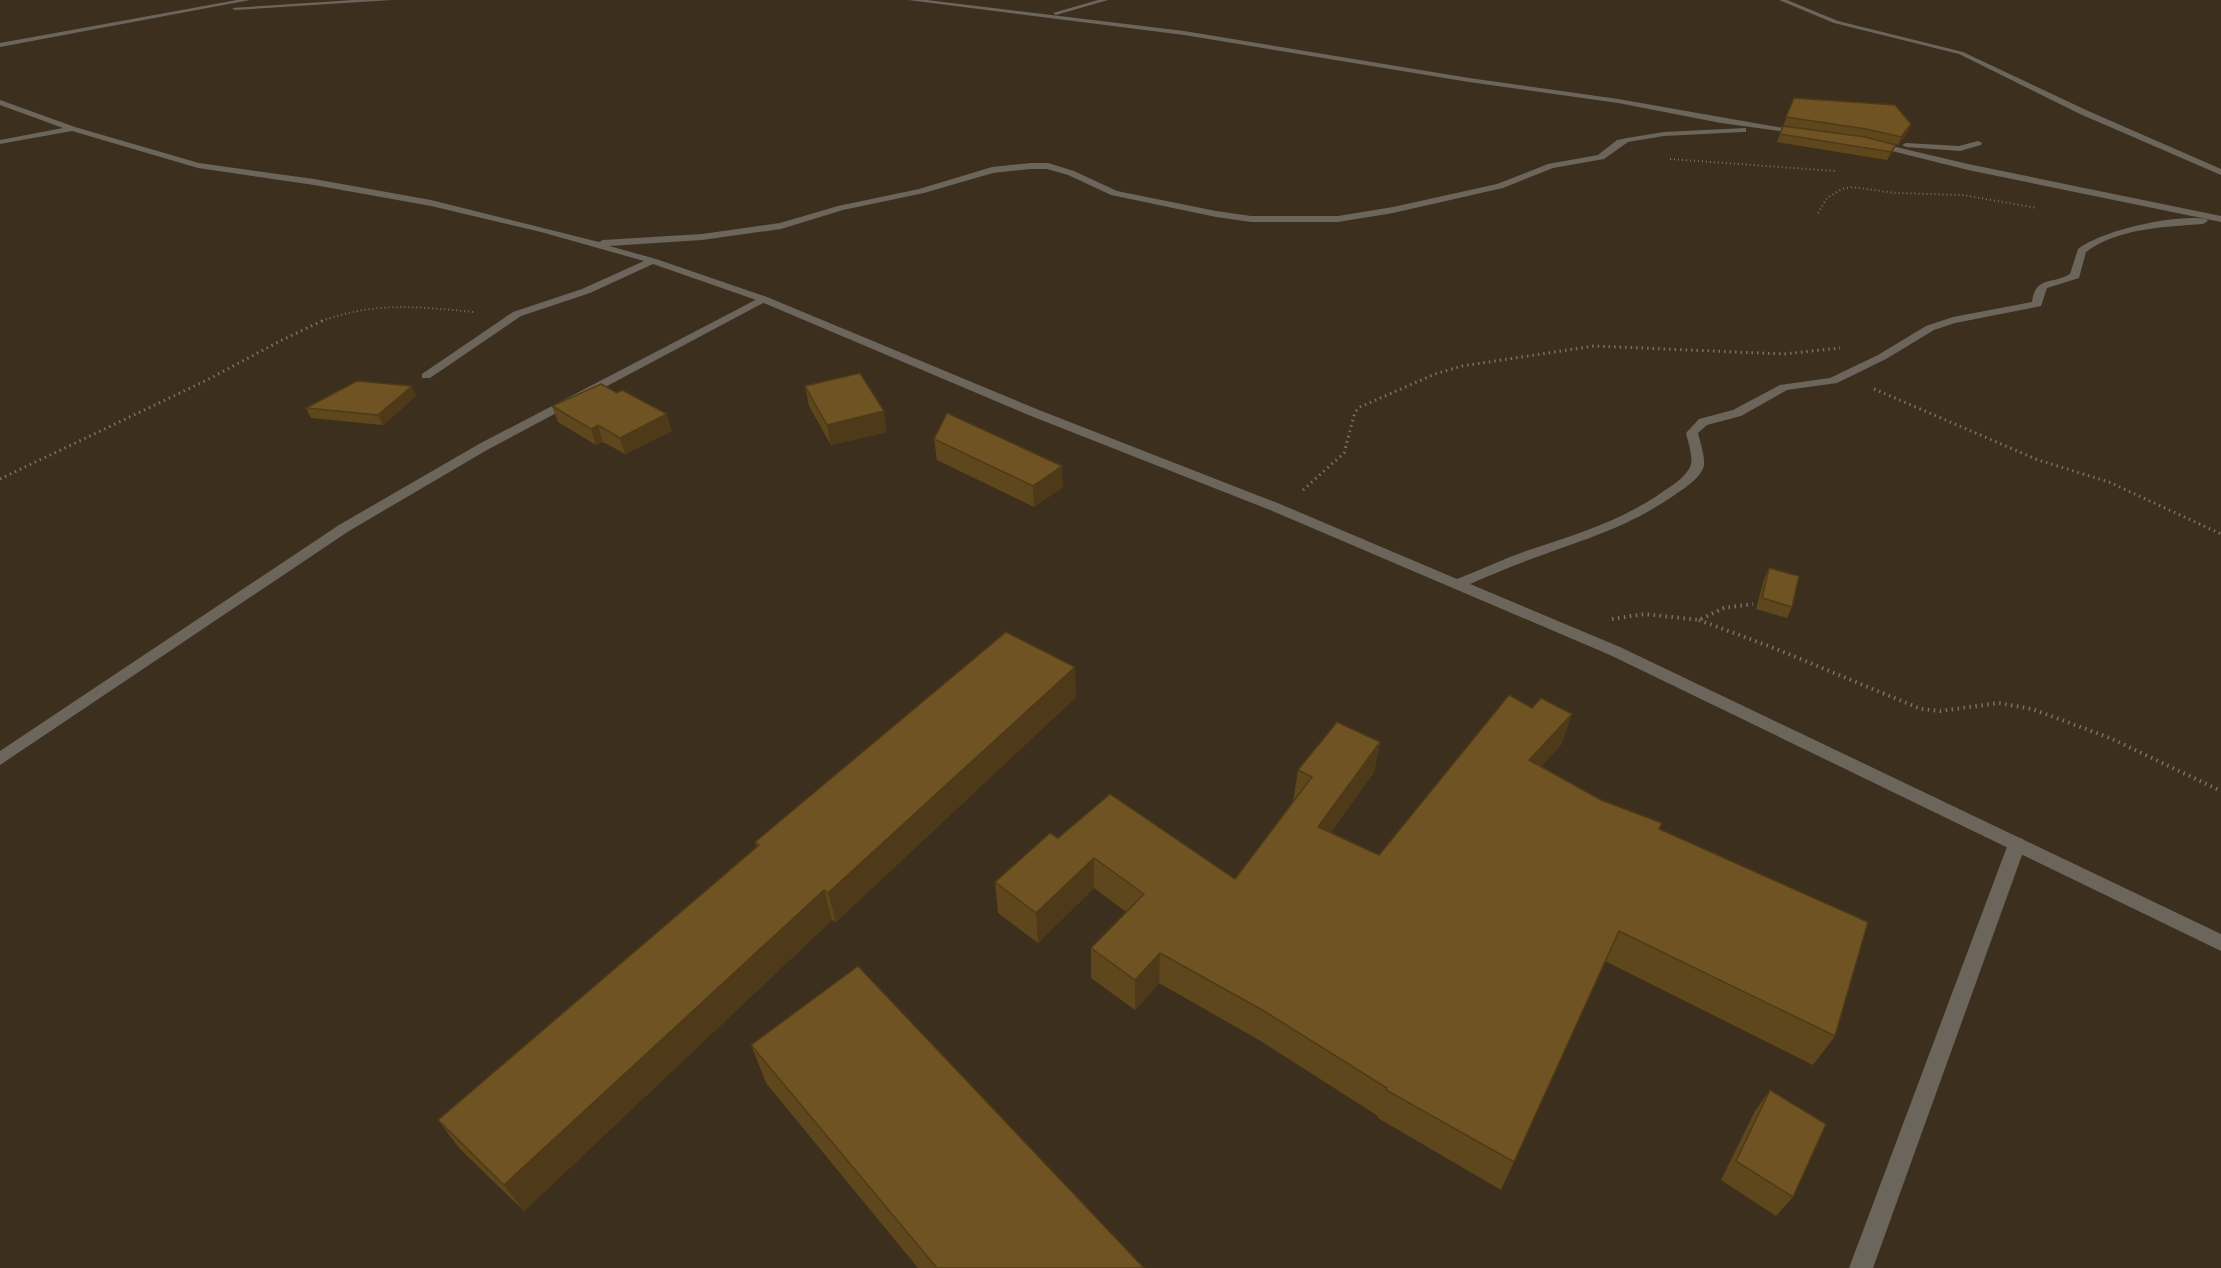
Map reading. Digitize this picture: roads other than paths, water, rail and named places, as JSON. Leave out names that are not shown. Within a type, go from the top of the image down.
[{"type":"street","points":[[0,45],[247,0]]},
{"type":"street","points":[[181,11],[389,0]]},
{"type":"street","points":[[912,0],[1184,33],[1816,134]]},
{"type":"street","points":[[1048,16],[1105,0]]},
{"type":"street","points":[[1782,0],[1836,22],[1961,53],[2083,112],[2221,172]]},
{"type":"street","points":[[0,102],[72,129],[198,165],[314,182],[430,203],[653,261],[763,299],[1035,413],[1280,509],[1571,633],[2221,943]]},
{"type":"street","points":[[591,244],[702,237],[781,226],[842,208],[921,191],[992,171],[1030,166],[1048,166],[1071,173],[1114,193],[1216,214],[1251,219],[1338,219],[1393,210],[1500,186],[1542,169],[1601,157],[1620,142],[1627,140],[1664,134],[1771,127]]},
{"type":"street","points":[[0,142],[72,129]]},
{"type":"street","points":[[1978,143],[1965,148],[1953,149],[1862,141],[1968,167],[2221,219]]},
{"type":"street","points":[[1457,584],[1529,555],[1593,534],[1632,517],[1659,500],[1682,484],[1695,471],[1698,464],[1692,434],[1703,422],[1737,412],[1776,390],[1824,383],[1843,376],[1882,357],[1930,328],[1953,320],[2037,304],[2041,288],[2073,278],[2077,273],[2081,251],[2090,244],[2112,234],[2221,219]]},
{"type":"street","points":[[426,376],[517,314],[586,291],[653,261]]},
{"type":"street","points":[[0,759],[344,528],[483,447],[763,299]]},
{"type":"street","points":[[1862,1268],[2017,844]]}]
